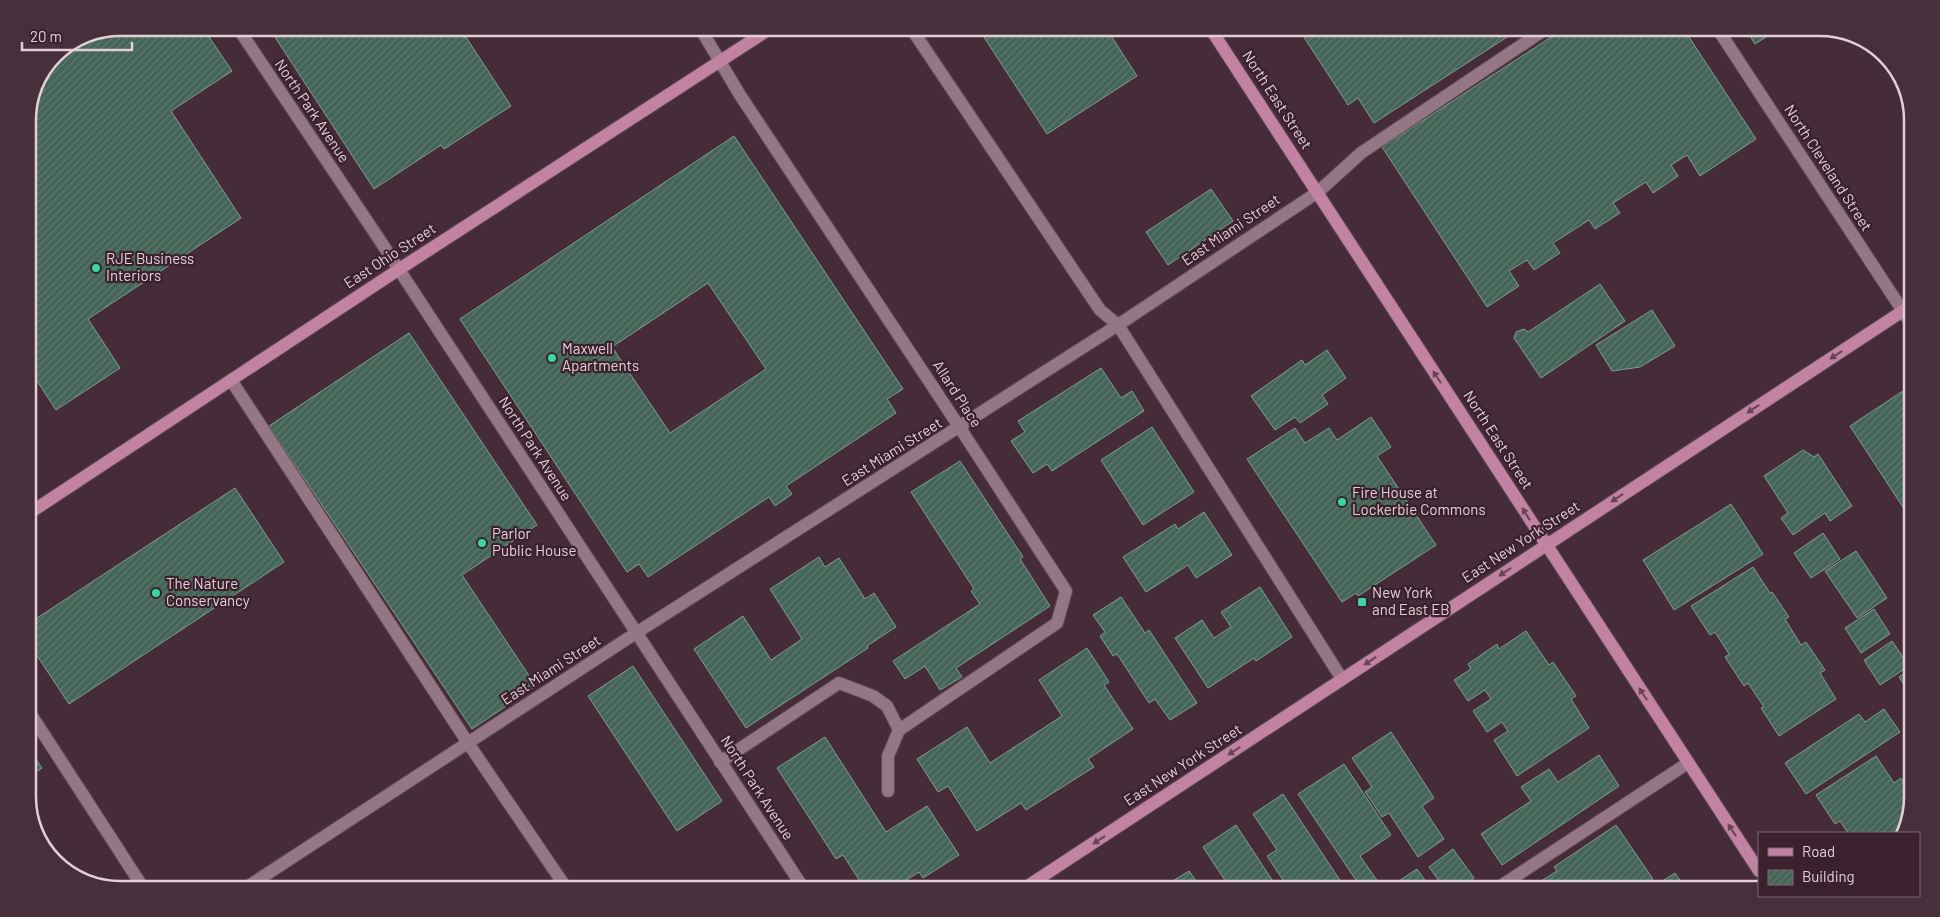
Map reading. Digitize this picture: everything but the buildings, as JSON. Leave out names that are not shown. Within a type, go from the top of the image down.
[{"type":"main road","name":"East Ohio Street","points":[[36,509],[398,270],[759,36]]},
{"type":"main road","name":"North East Street","points":[[1215,36],[1758,869]]},
{"type":"main road","name":"East New York Street","points":[[1038,881],[1904,311]]},
{"type":"street","name":"North Park Avenue","points":[[243,36],[798,881]]},
{"type":"street","name":"Allard Place","points":[[705,36],[740,95],[1066,591],[1057,623],[899,730]]},
{"type":"street","points":[[916,36],[1100,310],[1118,325],[1342,679]]},
{"type":"street","name":"East Miami Street","points":[[258,881],[636,633],[960,428],[1118,325],[1318,192],[1361,153],[1535,36]]},
{"type":"street","name":"North Cleveland Street","points":[[1722,36],[1904,302]]},
{"type":"street","points":[[232,380],[468,743],[561,881]]},
{"type":"street","points":[[720,762],[840,683],[873,696],[887,706],[899,730],[888,756],[888,791]]},
{"type":"street","points":[[36,722],[138,881]]},
{"type":"street","points":[[1510,881],[1688,763]]},
{"type":"place","name":"RJE Business Interiors","points":[[96,268]]},
{"type":"place","name":"Maxwell Apartments","points":[[552,358]]},
{"type":"place","name":"Fire House at Lockerbie Commons","points":[[1342,502]]},
{"type":"place","name":"Parlor Public House","points":[[482,543]]},
{"type":"place","name":"The Nature Conservancy","points":[[156,593]]},
{"type":"place","name":"New York and East EB","points":[[1362,602]]}]
